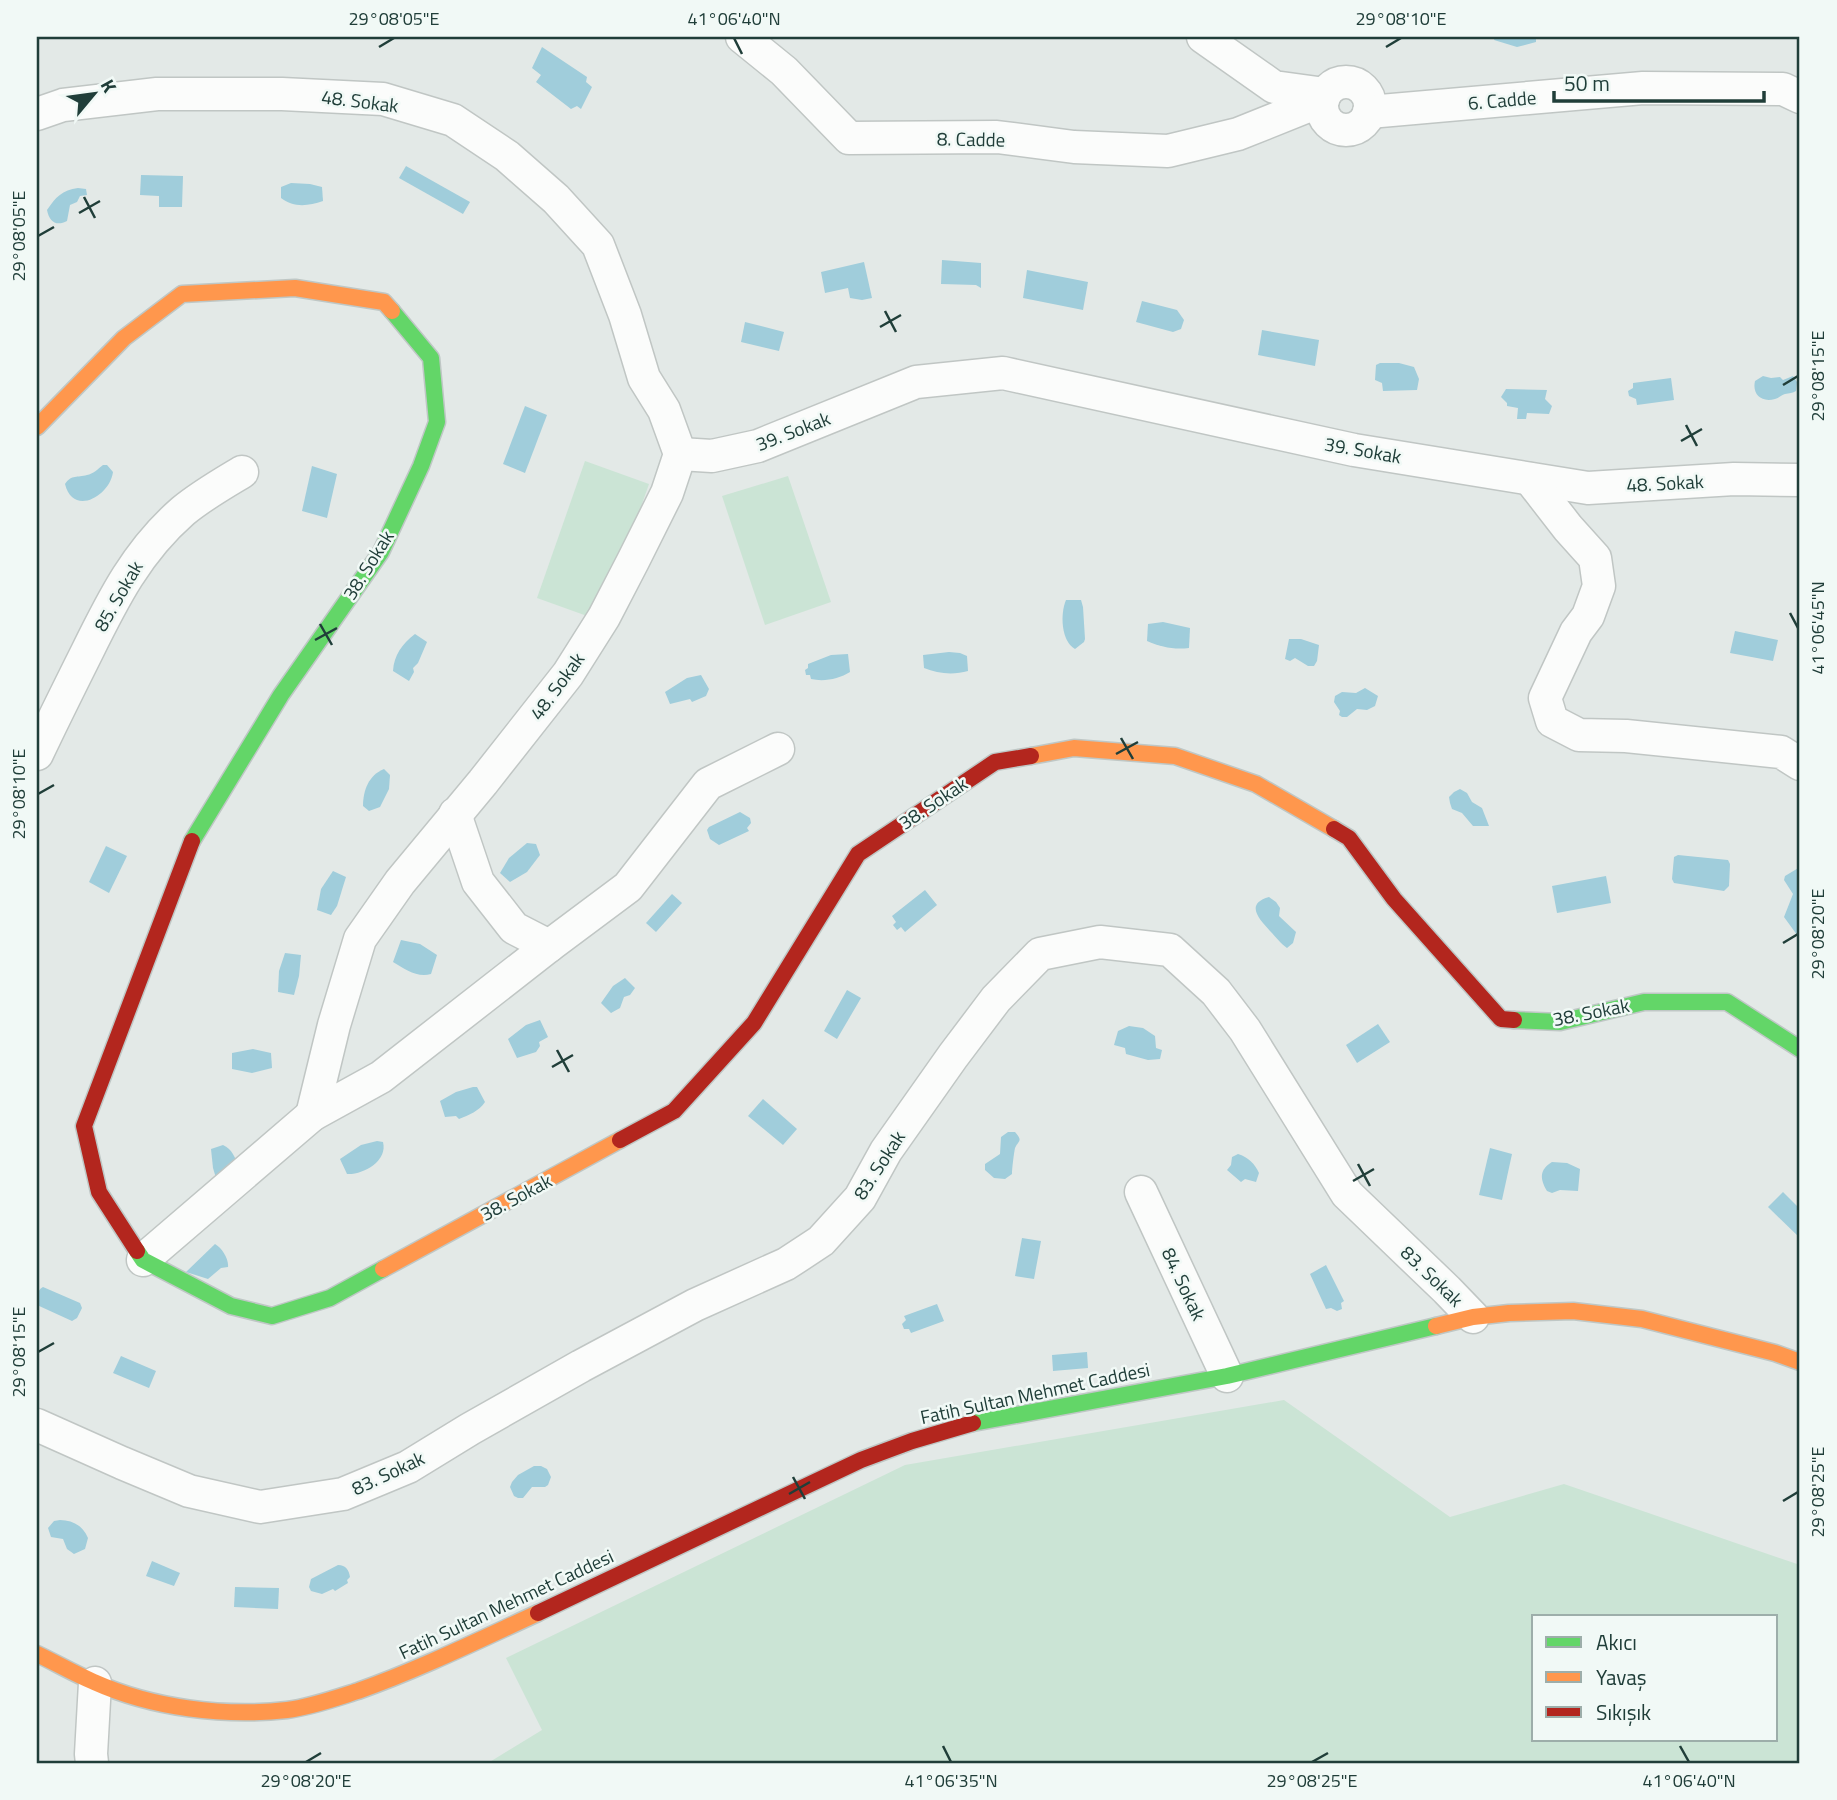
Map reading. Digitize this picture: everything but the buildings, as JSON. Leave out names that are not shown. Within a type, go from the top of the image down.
[{"type":"street","name":"8. Cadde","points":[[742,37],[784,71],[849,138],[997,137],[1074,147],[1168,150],[1238,134],[1340,129]]},
{"type":"street","points":[[1203,37],[1274,87],[1324,97]]},
{"type":"street","points":[[1351,82],[1364,90],[1370,104],[1369,112],[1358,127],[1340,129],[1325,118],[1322,109],[1324,97],[1329,88],[1336,84],[1351,82]]},
{"type":"street","name":"6. Cadde","points":[[1369,112],[1643,88],[1783,89],[1800,97]]},
{"type":"street","name":"48. Sokak","points":[[37,114],[63,104],[158,94],[282,94],[383,99],[453,120],[517,165],[556,199],[598,245],[625,315],[644,378],[664,410],[680,454],[667,493],[639,550],[604,617],[576,662],[483,782],[400,882],[360,939],[334,1026],[312,1115]]},
{"type":"street","name":"8. Cadde","points":[[1238,134],[1324,97]]},
{"type":"street","name":"38. Sokak","points":[[37,427],[124,338],[181,294],[295,288],[384,302],[431,358],[437,422],[421,466],[381,552],[281,695],[189,846],[84,1126],[99,1192],[143,1260],[231,1306],[272,1316],[330,1298],[674,1111],[754,1023],[858,854],[995,762],[1074,747],[1175,757],[1256,785],[1349,838],[1394,899],[1501,1020],[1560,1022],[1644,1002],[1727,1002],[1800,1049]]},
{"type":"street","name":"39. Sokak","points":[[680,454],[712,456],[758,446],[916,382],[1003,373],[1353,450],[1530,479]]},
{"type":"street","name":"85. Sokak","points":[[37,754],[113,598],[133,565],[183,511],[242,472]]},
{"type":"street","points":[[1530,479],[1595,558],[1599,586],[1588,616],[1576,632],[1545,698],[1552,721],[1579,735],[1626,736],[1781,752],[1800,764]]},
{"type":"street","name":"48. Sokak","points":[[1530,479],[1588,488],[1734,479],[1800,480]]},
{"type":"street","points":[[143,1260],[312,1115],[381,1077],[628,887],[708,784],[778,749]]},
{"type":"street","points":[[455,814],[478,882],[514,928],[549,946]]},
{"type":"street","name":"83. Sokak","points":[[37,1425],[189,1491],[260,1507],[343,1494],[408,1467],[581,1366],[695,1304],[786,1264],[821,1241],[860,1198],[887,1151],[996,999],[1040,954],[1100,942],[1170,950],[1216,992],[1245,1030],[1347,1194],[1473,1317]]},
{"type":"street","name":"84. Sokak","points":[[1141,1192],[1227,1376]]},
{"type":"street","name":"Fatih Sultan Mehmet Caddesi","points":[[37,1654],[95,1683],[143,1699],[182,1707],[242,1712],[288,1710],[337,1698],[401,1676],[861,1460],[912,1441],[980,1422],[1227,1376],[1473,1317],[1509,1312],[1573,1311],[1642,1320],[1775,1353],[1800,1362]]},
{"type":"street","points":[[92,1763],[95,1683]]},
{"type":"green space","points":[[585,461],[649,484],[601,621],[537,598]]},
{"type":"green space","points":[[788,476],[831,602],[765,625],[722,496]]},
{"type":"green space","points":[[1284,1400],[1450,1517],[1564,1484],[1800,1565],[1800,1763],[488,1763],[542,1730],[506,1658],[905,1465]]},
{"type":"water","points":[[1495,37],[1536,37],[1536,42],[1517,47],[1494,40]]},
{"type":"water","points":[[542,47],[587,77],[586,82],[592,87],[581,109],[577,106],[571,109],[536,82],[541,75],[532,68]]},
{"type":"water","points":[[406,166],[470,202],[463,214],[399,178]]},
{"type":"water","points":[[141,175],[183,176],[182,207],[159,207],[159,196],[140,195]]},
{"type":"water","points":[[291,183],[322,187],[323,201],[301,205],[286,201],[281,198],[281,187]]},
{"type":"water","points":[[86,189],[87,195],[80,196],[77,202],[70,205],[67,221],[54,222],[47,210],[50,205],[64,192]]},
{"type":"water","points":[[942,260],[981,263],[981,288],[976,285],[941,284]]},
{"type":"water","points":[[864,262],[872,298],[850,298],[848,288],[825,293],[821,272]]},
{"type":"water","points":[[1027,270],[1088,282],[1083,310],[1023,298]]},
{"type":"water","points":[[1142,301],[1177,310],[1184,320],[1181,329],[1173,332],[1136,322]]},
{"type":"water","points":[[745,322],[784,332],[779,351],[741,342]]},
{"type":"water","points":[[1262,330],[1319,340],[1315,366],[1258,355]]},
{"type":"water","points":[[1399,363],[1414,367],[1419,379],[1417,390],[1383,391],[1382,383],[1375,380],[1376,365]]},
{"type":"water","points":[[1763,376],[1780,377],[1783,380],[1793,376],[1797,382],[1796,391],[1766,400],[1756,393],[1754,386],[1755,381]]},
{"type":"water","points":[[1671,378],[1674,400],[1637,405],[1636,399],[1629,396],[1628,391],[1633,388],[1633,383]]},
{"type":"water","points":[[1506,389],[1547,390],[1545,399],[1552,406],[1549,414],[1527,413],[1526,419],[1517,419],[1518,408],[1507,406],[1501,397]]},
{"type":"water","points":[[525,406],[547,415],[525,473],[503,464]]},
{"type":"water","points":[[107,465],[113,472],[110,481],[99,495],[83,501],[69,494],[65,484],[68,481],[91,474]]},
{"type":"water","points":[[312,466],[337,474],[327,518],[302,511]]},
{"type":"water","points":[[1066,600],[1081,600],[1083,607],[1085,639],[1075,649],[1064,634],[1063,612]]},
{"type":"water","points":[[1163,622],[1190,628],[1189,648],[1178,649],[1147,641],[1148,624]]},
{"type":"water","points":[[1735,631],[1778,640],[1773,661],[1730,653]]},
{"type":"water","points":[[415,634],[427,642],[409,681],[393,671],[400,650]]},
{"type":"water","points":[[1289,639],[1301,639],[1319,645],[1314,666],[1308,666],[1295,658],[1290,661],[1285,659]]},
{"type":"water","points":[[949,652],[967,656],[968,671],[946,673],[924,668],[923,655]]},
{"type":"water","points":[[848,654],[850,672],[846,674],[821,680],[811,679],[810,675],[806,675],[808,664],[831,655]]},
{"type":"water","points":[[701,675],[709,689],[706,696],[692,702],[690,699],[670,704],[665,692],[687,678]]},
{"type":"water","points":[[1365,688],[1378,696],[1375,706],[1367,710],[1357,709],[1347,717],[1339,715],[1340,711],[1334,702],[1335,696],[1342,692],[1356,693]]},
{"type":"water","points":[[384,769],[390,775],[389,789],[380,807],[369,811],[363,806],[364,794],[374,775]]},
{"type":"water","points":[[1460,789],[1482,808],[1489,826],[1473,826],[1462,813],[1452,809],[1449,797]]},
{"type":"water","points":[[740,812],[750,818],[751,823],[747,828],[749,831],[719,845],[710,839],[707,830],[709,827]]},
{"type":"water","points":[[527,843],[536,844],[540,855],[527,872],[510,882],[500,873],[509,858]]},
{"type":"water","points":[[106,846],[127,856],[109,893],[89,882]]},
{"type":"water","points":[[1678,855],[1728,860],[1729,886],[1724,891],[1674,883],[1674,857]]},
{"type":"water","points":[[1800,867],[1800,939],[1784,917],[1793,894],[1784,880],[1785,876]]},
{"type":"water","points":[[333,871],[346,877],[337,906],[331,915],[317,910],[321,889]]},
{"type":"water","points":[[1606,876],[1611,903],[1557,913],[1552,886]]},
{"type":"water","points":[[925,890],[937,905],[905,932],[901,927],[897,930],[892,916]]},
{"type":"water","points":[[672,894],[682,903],[656,932],[646,923]]},
{"type":"water","points":[[1269,897],[1280,908],[1279,916],[1296,932],[1293,943],[1287,948],[1266,927],[1256,912],[1257,904]]},
{"type":"water","points":[[401,940],[420,944],[437,955],[431,974],[416,974],[393,962]]},
{"type":"water","points":[[285,953],[301,955],[294,995],[278,992],[279,971]]},
{"type":"water","points":[[625,978],[635,988],[630,995],[624,997],[620,1008],[611,1013],[601,1003],[613,986]]},
{"type":"water","points":[[847,990],[861,998],[837,1039],[824,1031]]},
{"type":"water","points":[[540,1020],[548,1037],[539,1042],[540,1046],[536,1052],[517,1058],[508,1039],[526,1025]]},
{"type":"water","points":[[1378,1024],[1390,1042],[1357,1063],[1346,1045]]},
{"type":"water","points":[[1129,1026],[1143,1028],[1155,1036],[1156,1048],[1162,1050],[1160,1059],[1148,1060],[1126,1054],[1125,1048],[1114,1045],[1118,1031]]},
{"type":"water","points":[[253,1049],[271,1053],[272,1068],[252,1073],[232,1069],[232,1053]]},
{"type":"water","points":[[477,1087],[485,1102],[483,1105],[459,1119],[456,1116],[445,1117],[440,1101]]},
{"type":"water","points":[[763,1099],[797,1129],[783,1145],[748,1116]]},
{"type":"water","points":[[1008,1132],[1015,1132],[1020,1139],[1015,1148],[1012,1174],[1005,1179],[994,1178],[985,1170],[985,1164],[1000,1154],[1001,1137]]},
{"type":"water","points":[[383,1142],[384,1149],[378,1161],[360,1172],[347,1174],[340,1159],[361,1145]]},
{"type":"water","points":[[223,1145],[231,1151],[238,1166],[216,1178],[211,1149]]},
{"type":"water","points":[[1490,1148],[1512,1154],[1502,1200],[1479,1195]]},
{"type":"water","points":[[1238,1154],[1248,1159],[1259,1173],[1256,1182],[1245,1179],[1241,1182],[1227,1170],[1232,1157]]},
{"type":"water","points":[[1552,1162],[1567,1163],[1580,1169],[1578,1191],[1547,1191],[1542,1175]]},
{"type":"water","points":[[1783,1192],[1800,1209],[1800,1238],[1768,1207]]},
{"type":"water","points":[[1022,1238],[1041,1241],[1034,1279],[1015,1276]]},
{"type":"water","points":[[215,1244],[224,1254],[228,1267],[221,1268],[208,1279],[186,1272]]},
{"type":"water","points":[[1326,1265],[1344,1301],[1341,1303],[1342,1309],[1337,1311],[1326,1309],[1310,1274]]},
{"type":"water","points":[[43,1287],[80,1303],[82,1308],[77,1318],[72,1321],[37,1305],[38,1292]]},
{"type":"water","points":[[937,1304],[944,1321],[911,1333],[909,1329],[904,1329],[904,1316]]},
{"type":"water","points":[[1087,1352],[1088,1368],[1053,1371],[1052,1355]]},
{"type":"water","points":[[121,1356],[156,1371],[149,1388],[113,1373]]},
{"type":"water","points":[[534,1466],[547,1469],[551,1477],[548,1485],[532,1487],[523,1498],[514,1496],[510,1487],[512,1482],[518,1475]]},
{"type":"water","points":[[54,1521],[69,1521],[83,1530],[88,1538],[85,1549],[74,1554],[67,1549],[63,1539],[51,1537],[48,1528]]},
{"type":"water","points":[[152,1561],[180,1573],[174,1586],[146,1576]]},
{"type":"water","points":[[338,1565],[348,1570],[348,1583],[335,1591],[333,1589],[322,1594],[311,1591],[311,1579]]},
{"type":"water","points":[[235,1587],[279,1588],[278,1609],[234,1607]]},
{"type":"traffic: fast","points":[[192,841],[281,695],[381,552],[421,466],[437,422],[431,358],[392,311]]},
{"type":"traffic: fast","points":[[1514,1020],[1560,1022],[1644,1002],[1727,1002],[1800,1049]]},
{"type":"traffic: fast","points":[[137,1251],[143,1260],[231,1306],[272,1316],[330,1298],[383,1269]]},
{"type":"traffic: fast","points":[[973,1423],[1227,1376],[1436,1326]]},
{"type":"traffic: slow","points":[[37,427],[124,338],[182,294],[295,288],[384,302],[392,311]]},
{"type":"traffic: slow","points":[[1031,756],[1074,748],[1175,756],[1256,784],[1334,829]]},
{"type":"traffic: slow","points":[[383,1269],[620,1140]]},
{"type":"traffic: slow","points":[[1436,1326],[1473,1317],[1509,1313],[1573,1311],[1642,1319],[1775,1353],[1800,1362]]},
{"type":"traffic: slow","points":[[37,1654],[87,1679],[140,1698],[214,1711],[263,1712],[305,1707],[358,1691],[449,1654],[538,1613]]},
{"type":"traffic: jam","points":[[620,1140],[674,1111],[754,1023],[858,854],[995,762],[1031,756]]},
{"type":"traffic: jam","points":[[1334,829],[1349,838],[1394,899],[1501,1019],[1514,1020]]},
{"type":"traffic: jam","points":[[137,1251],[99,1192],[84,1126],[192,841]]},
{"type":"traffic: jam","points":[[538,1613],[861,1460],[973,1423]]}]
